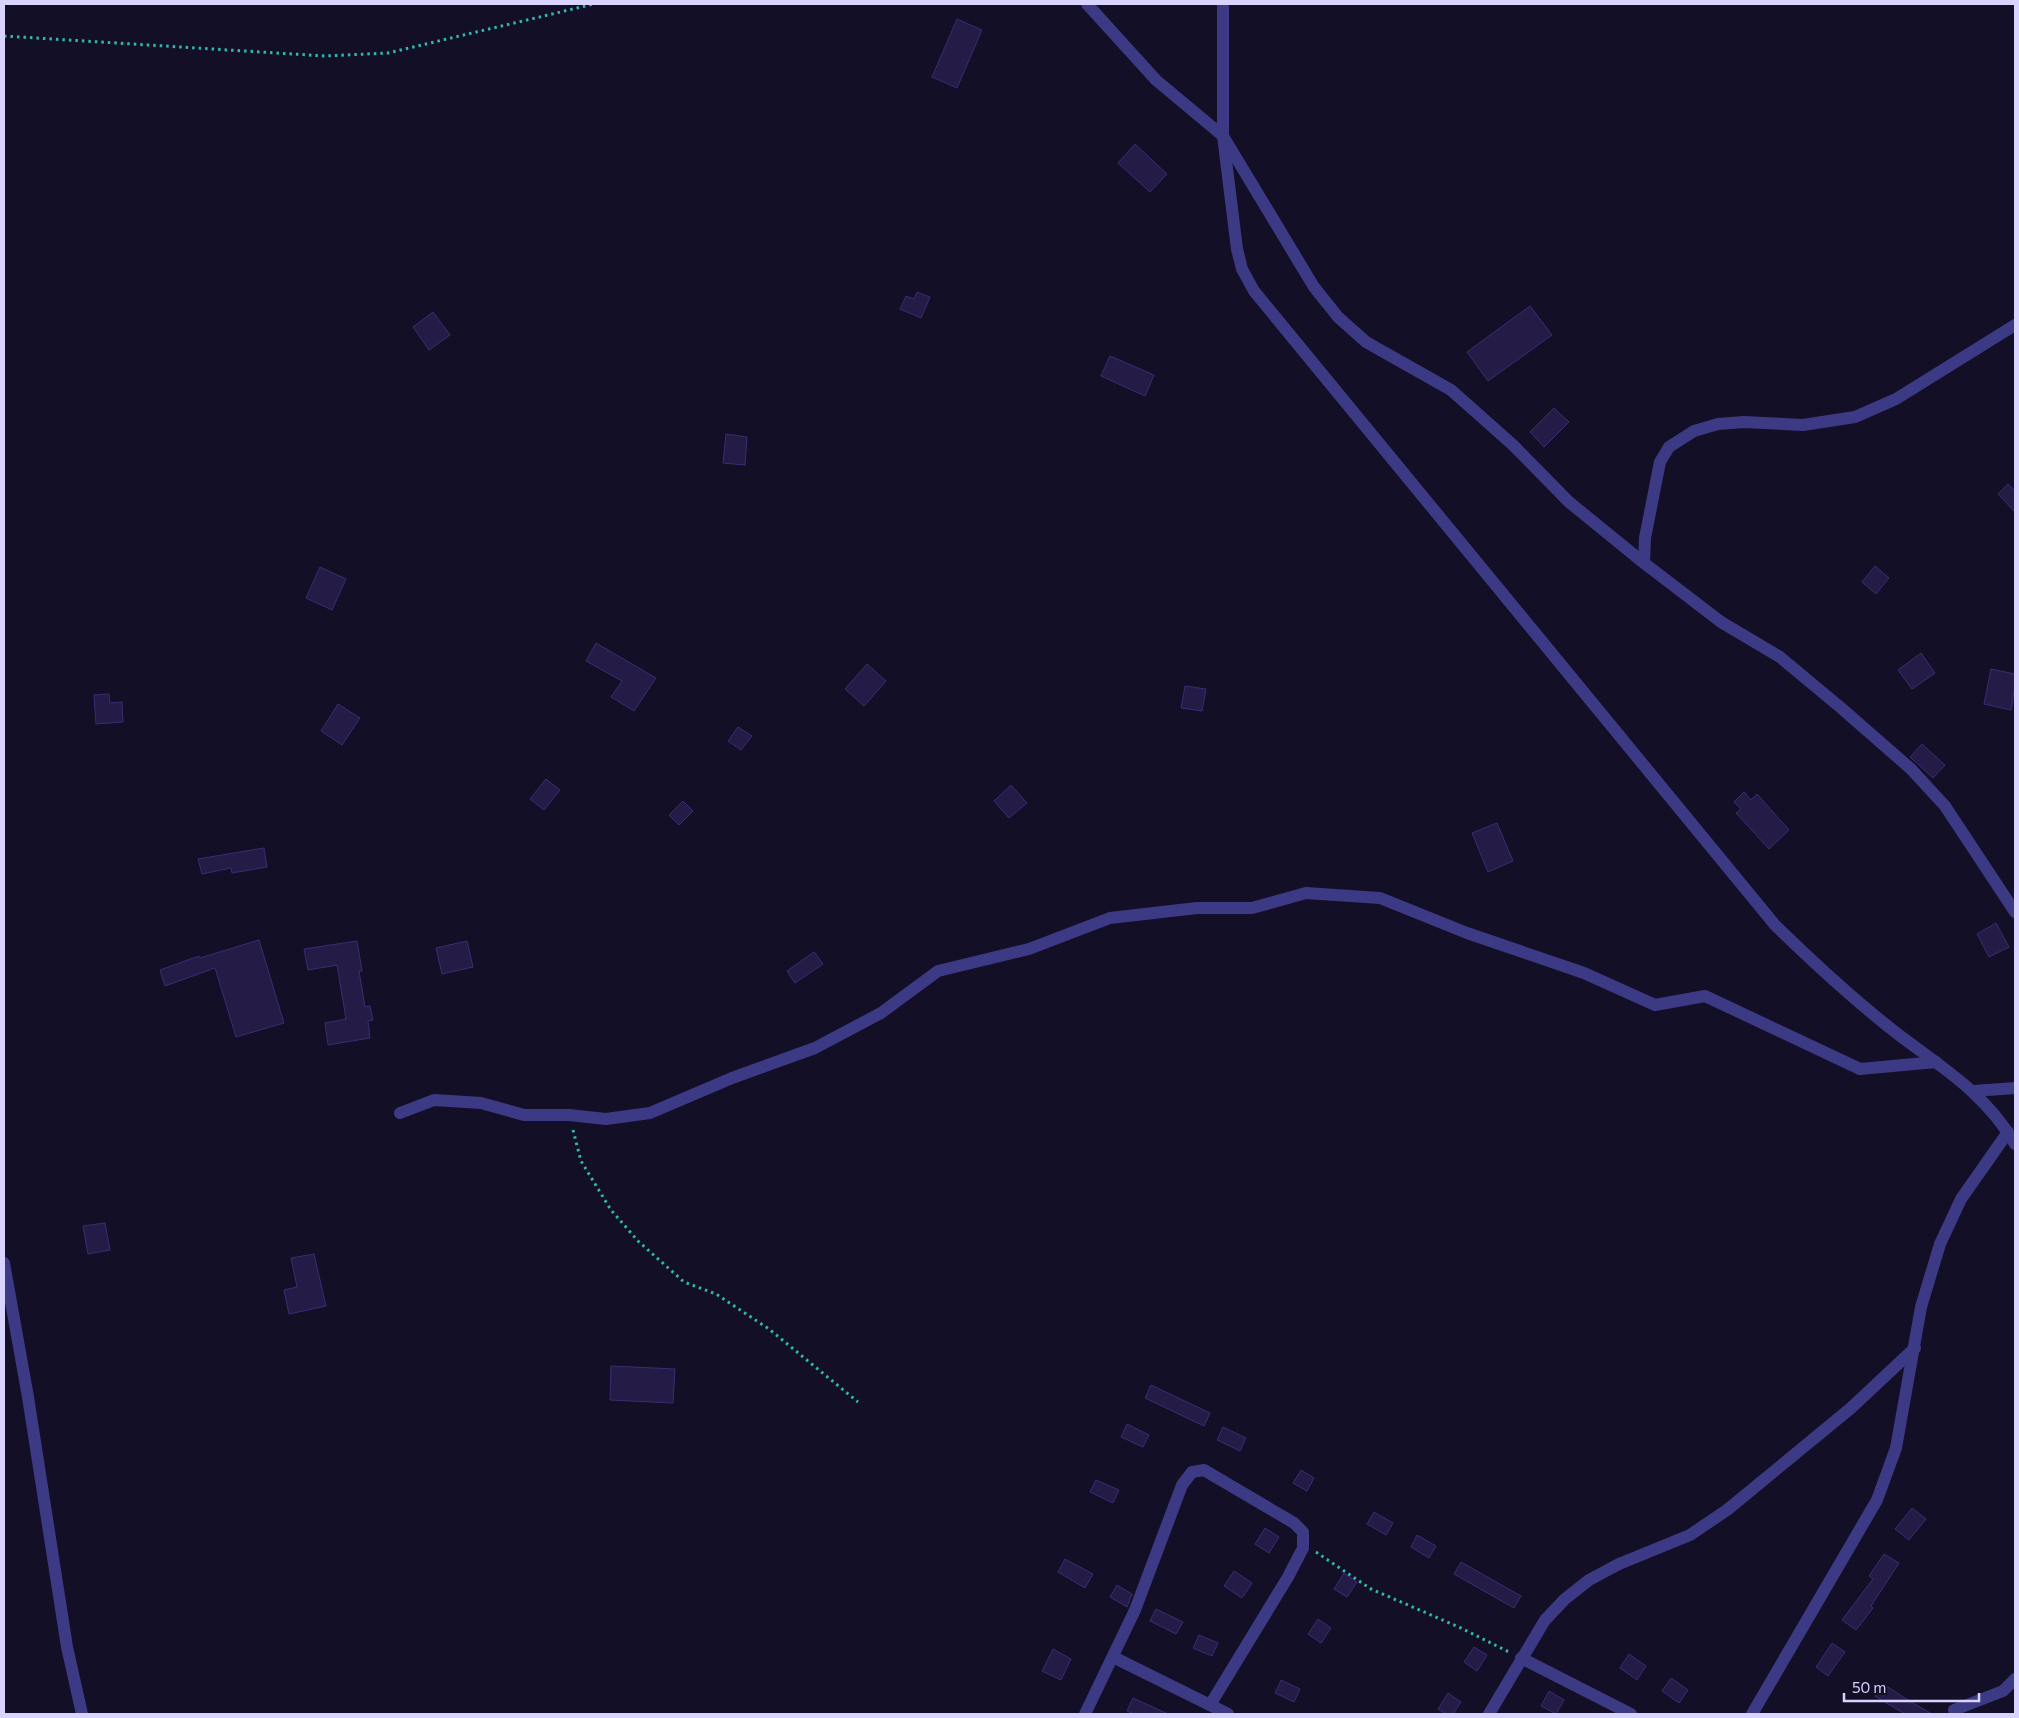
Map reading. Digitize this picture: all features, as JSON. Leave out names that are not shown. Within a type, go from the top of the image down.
[{"type":"street","points":[[1087,4],[1156,80],[1223,136],[1314,287],[1338,317],[1366,342],[1451,390],[1512,445],[1569,502],[1721,622],[1780,657],[1910,769],[1945,806],[2015,912]]},
{"type":"street","points":[[1223,4],[1223,136],[1238,249],[1242,269],[1254,291],[1775,926],[1834,982],[1898,1035],[1974,1091],[2008,1132],[2015,1144]]},
{"type":"street","points":[[1644,563],[1645,538],[1660,462],[1670,448],[1694,431],[1718,424],[1744,422],[1803,425],[1855,416],[1896,399],[2015,325]]},
{"type":"street","points":[[400,1113],[434,1100],[481,1103],[524,1115],[569,1115],[606,1119],[650,1113],[732,1078],[815,1048],[881,1013],[938,971],[1029,949],[1110,918],[1197,908],[1252,908],[1306,893],[1380,898],[1467,933],[1584,972],[1655,1005],[1704,996],[1860,1069],[1936,1062]]},
{"type":"street","points":[[1974,1091],[2015,1088]]},
{"type":"street","points":[[1752,1714],[1876,1500],[1896,1448],[1921,1307],[1940,1244],[1962,1199],[2008,1132]]},
{"type":"street","points":[[4,1262],[28,1397],[66,1647],[82,1714]]},
{"type":"street","points":[[1489,1714],[1545,1620],[1571,1594],[1589,1580],[1620,1564],[1690,1536],[1727,1510],[1850,1408],[1915,1348]]},
{"type":"street","points":[[1086,1714],[1135,1610],[1182,1485],[1192,1472],[1204,1470],[1294,1523],[1303,1532],[1303,1548],[1288,1577],[1210,1705]]},
{"type":"street","points":[[1113,1657],[1228,1714]]},
{"type":"street","points":[[1522,1658],[1631,1714]]},
{"type":"street","points":[[1954,1710],[2003,1691],[2015,1679]]},
{"type":"path","points":[[4,36],[325,56],[388,53],[594,4]]},
{"type":"path","points":[[569,1115],[582,1161],[611,1210],[638,1241],[684,1282],[716,1294],[769,1329],[858,1402]]},
{"type":"path","points":[[1303,1548],[1327,1558],[1371,1588],[1461,1628],[1522,1658]]},
{"type":"building","points":[[957,19],[982,30],[957,88],[932,77]]},
{"type":"building","points":[[1135,144],[1167,174],[1150,192],[1118,163]]},
{"type":"building","points":[[917,292],[930,297],[921,318],[900,309],[906,296],[914,299]]},
{"type":"building","points":[[1530,306],[1552,335],[1488,381],[1467,352]]},
{"type":"building","points":[[433,312],[450,335],[429,350],[413,327]]},
{"type":"building","points":[[1110,356],[1154,375],[1145,396],[1101,376]]},
{"type":"building","points":[[1554,408],[1569,422],[1544,447],[1530,432]]},
{"type":"building","points":[[726,434],[747,437],[745,465],[723,463]]},
{"type":"building","points":[[2008,484],[2015,491],[2015,512],[1998,494]]},
{"type":"building","points":[[1875,566],[1889,578],[1876,594],[1862,582]]},
{"type":"building","points":[[320,567],[346,579],[332,610],[306,598]]},
{"type":"building","points":[[596,643],[656,678],[634,711],[611,697],[622,681],[586,661]]},
{"type":"building","points":[[1921,653],[1935,673],[1912,689],[1898,670]]},
{"type":"building","points":[[867,664],[886,681],[864,706],[845,689]]},
{"type":"building","points":[[1991,669],[2015,674],[2011,710],[1984,704]]},
{"type":"building","points":[[1185,686],[1206,689],[1202,711],[1181,708]]},
{"type":"building","points":[[109,694],[110,703],[122,702],[123,722],[96,724],[94,695]]},
{"type":"building","points":[[338,704],[360,718],[342,745],[321,731]]},
{"type":"building","points":[[738,727],[752,736],[741,750],[728,741]]},
{"type":"building","points":[[1922,744],[1945,765],[1933,778],[1910,757]]},
{"type":"building","points":[[546,779],[560,790],[544,810],[530,799]]},
{"type":"building","points":[[1011,785],[1027,803],[1009,818],[994,801]]},
{"type":"building","points":[[1744,792],[1751,800],[1757,794],[1789,830],[1769,849],[1736,813],[1741,809],[1734,802]]},
{"type":"building","points":[[683,801],[693,811],[679,825],[669,815]]},
{"type":"building","points":[[1497,823],[1513,861],[1488,872],[1472,833]]},
{"type":"building","points":[[264,848],[267,867],[232,873],[231,868],[202,874],[198,859]]},
{"type":"building","points":[[1996,923],[2009,947],[1989,957],[1977,934]]},
{"type":"building","points":[[259,940],[284,1023],[236,1037],[215,968],[165,986],[160,970],[199,956],[200,958]]},
{"type":"building","points":[[357,941],[362,971],[359,971],[365,1007],[370,1006],[373,1020],[368,1021],[370,1038],[328,1045],[325,1023],[346,1019],[337,965],[308,970],[304,949]]},
{"type":"building","points":[[467,941],[473,967],[442,974],[436,948]]},
{"type":"building","points":[[814,952],[823,964],[795,983],[787,971]]},
{"type":"building","points":[[105,1223],[110,1250],[88,1254],[83,1226]]},
{"type":"building","points":[[314,1254],[326,1306],[289,1314],[284,1290],[297,1287],[291,1258]]},
{"type":"building","points":[[611,1366],[675,1369],[673,1403],[610,1400]]},
{"type":"building","points":[[1151,1385],[1210,1413],[1204,1426],[1145,1398]]},
{"type":"building","points":[[1127,1424],[1149,1435],[1143,1447],[1121,1437]]},
{"type":"building","points":[[1223,1427],[1246,1438],[1240,1451],[1217,1440]]},
{"type":"building","points":[[1301,1470],[1314,1478],[1307,1491],[1293,1483]]},
{"type":"building","points":[[1096,1480],[1119,1490],[1113,1503],[1090,1492]]},
{"type":"building","points":[[1912,1508],[1926,1519],[1909,1540],[1895,1529]]},
{"type":"building","points":[[1374,1512],[1393,1523],[1386,1535],[1367,1524]]},
{"type":"building","points":[[1265,1528],[1279,1537],[1269,1553],[1255,1544]]},
{"type":"building","points":[[1417,1535],[1436,1546],[1429,1558],[1411,1547]]},
{"type":"building","points":[[1884,1554],[1899,1563],[1871,1606],[1873,1608],[1856,1630],[1842,1620],[1873,1579],[1869,1576]]},
{"type":"building","points":[[1065,1559],[1093,1574],[1085,1588],[1058,1572]]},
{"type":"building","points":[[1461,1562],[1521,1596],[1514,1608],[1454,1574]]},
{"type":"building","points":[[1234,1571],[1252,1583],[1242,1598],[1224,1586]]},
{"type":"building","points":[[1344,1573],[1357,1582],[1347,1597],[1334,1589]]},
{"type":"building","points":[[1117,1585],[1132,1594],[1127,1607],[1110,1597]]},
{"type":"building","points":[[1156,1609],[1183,1622],[1176,1634],[1150,1621]]},
{"type":"building","points":[[1318,1619],[1331,1628],[1321,1643],[1308,1634]]},
{"type":"building","points":[[1199,1635],[1218,1643],[1212,1656],[1193,1648]]},
{"type":"building","points":[[1832,1643],[1845,1652],[1828,1676],[1816,1667]]},
{"type":"building","points":[[1474,1647],[1487,1655],[1477,1671],[1464,1662]]},
{"type":"building","points":[[1053,1649],[1071,1659],[1061,1680],[1042,1671]]},
{"type":"building","points":[[1629,1654],[1646,1666],[1637,1680],[1620,1668]]},
{"type":"building","points":[[1671,1678],[1688,1690],[1679,1703],[1662,1691]]},
{"type":"building","points":[[1281,1680],[1300,1689],[1294,1702],[1275,1693]]},
{"type":"building","points":[[1883,1684],[1932,1714],[1905,1714],[1875,1696]]},
{"type":"building","points":[[1549,1691],[1564,1700],[1556,1714],[1541,1706]]},
{"type":"building","points":[[1448,1693],[1461,1702],[1453,1714],[1446,1714],[1438,1709]]},
{"type":"building","points":[[1133,1698],[1168,1714],[1134,1714],[1127,1711]]}]
